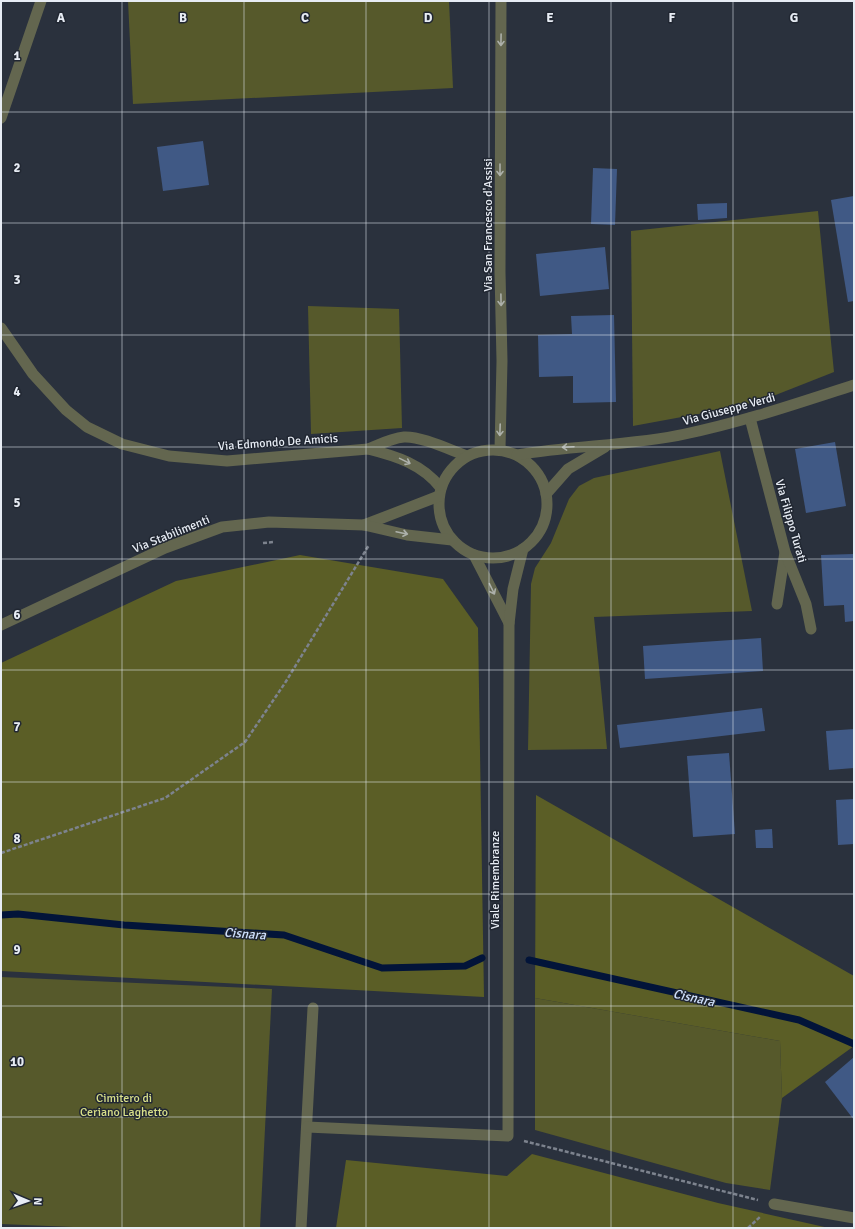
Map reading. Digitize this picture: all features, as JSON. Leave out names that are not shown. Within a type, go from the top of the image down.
[{"type":"street","points":[[1,118],[41,1]]},
{"type":"street","name":"Via San Francesco d'Assisi","points":[[500,450],[502,361],[500,272],[502,1]]},
{"type":"street","name":"Via Edmondo De Amicis","points":[[1,328],[33,374],[66,410],[87,427],[122,444],[169,456],[227,461],[368,449],[388,441],[405,437],[467,456]]},
{"type":"street","name":"Via Giuseppe Verdi","points":[[517,454],[554,448],[607,445],[684,434],[750,418],[854,385]]},
{"type":"street","name":"Via Filippo Turati","points":[[750,418],[785,552],[806,604],[811,629]]},
{"type":"street","name":"Via Giuseppe Verdi","points":[[546,494],[568,469],[607,445]]},
{"type":"street","name":"Via Edmondo De Amicis","points":[[368,449],[406,460],[434,479],[440,492]]},
{"type":"street","points":[[500,450],[517,454],[531,464],[541,478],[546,494],[546,515],[543,525],[531,543],[523,549],[502,557],[491,558],[474,555],[462,549],[452,540],[440,519],[440,492],[450,470],[467,456],[477,451],[500,450]]},
{"type":"street","name":"Via Stabilimenti","points":[[364,525],[440,492]]},
{"type":"street","name":"Via Stabilimenti","points":[[1,625],[165,548],[222,527],[269,522],[364,525],[407,535],[452,540]]},
{"type":"street","name":"Viale Rimembranze","points":[[508,1136],[509,624],[513,589],[523,549]]},
{"type":"street","points":[[777,604],[785,552]]},
{"type":"street","name":"Viale Rimembranze","points":[[474,555],[509,624]]},
{"type":"street","points":[[301,1228],[313,1008]]},
{"type":"street","points":[[307,1127],[508,1136]]},
{"type":"street","points":[[774,1204],[854,1218]]},
{"type":"path","points":[[258,543],[280,541]]},
{"type":"path","points":[[362,545],[377,546]]},
{"type":"path","points":[[1,853],[164,798],[245,742],[285,683],[369,545]]},
{"type":"path","points":[[508,1136],[774,1204]]},
{"type":"green space","points":[[128,1],[449,1],[453,88],[133,104]]},
{"type":"green space","points":[[818,211],[834,372],[768,398],[736,407],[633,426],[631,231]]},
{"type":"green space","points":[[308,306],[399,309],[402,428],[311,434]]},
{"type":"green space","points":[[720,451],[752,611],[594,617],[607,749],[528,750],[531,584],[535,568],[551,543],[569,499],[579,486],[594,478]]},
{"type":"green space","points":[[300,555],[443,579],[478,628],[484,997],[1,971],[1,663],[176,581]]},
{"type":"green space","points":[[536,795],[854,976],[854,1046],[782,1098],[780,1041],[535,998]]},
{"type":"green space","name":"Cimitero di Ceriano Laghetto","points":[[1,977],[272,989],[260,1228],[97,1228],[1,1224]]},
{"type":"green space","points":[[535,998],[780,1041],[782,1098],[770,1190],[726,1183],[535,1130]]},
{"type":"green space","points":[[532,1154],[718,1203],[829,1228],[336,1228],[346,1160],[507,1176]]},
{"type":"building","points":[[203,141],[209,185],[163,191],[157,147]]},
{"type":"building","points":[[593,168],[617,169],[615,225],[591,224]]},
{"type":"building","points":[[854,196],[854,301],[848,302],[831,200]]},
{"type":"building","points":[[727,203],[727,218],[698,220],[697,204]]},
{"type":"building","points":[[605,247],[609,289],[540,296],[536,254]]},
{"type":"building","points":[[614,315],[616,402],[573,403],[573,376],[539,377],[538,335],[572,334],[571,316]]},
{"type":"building","points":[[835,442],[846,506],[806,513],[795,449]]},
{"type":"building","points":[[854,554],[854,621],[845,622],[844,605],[824,606],[821,555]]},
{"type":"building","points":[[761,638],[763,671],[645,679],[643,646]]},
{"type":"building","points":[[762,708],[765,731],[620,748],[617,725]]},
{"type":"building","points":[[854,729],[854,768],[829,770],[826,731]]},
{"type":"building","points":[[729,753],[735,834],[693,837],[687,756]]},
{"type":"building","points":[[854,799],[854,844],[838,845],[836,800]]},
{"type":"building","points":[[772,829],[773,848],[756,848],[755,830]]},
{"type":"building","points":[[854,1057],[854,1120],[825,1082]]},
{"type":"waterway","name":"Cisnara","points":[[1,915],[18,914],[124,925],[284,935],[382,968],[465,966],[482,958]]},
{"type":"waterway","name":"Cisnara","points":[[529,960],[799,1020],[854,1044]]}]
